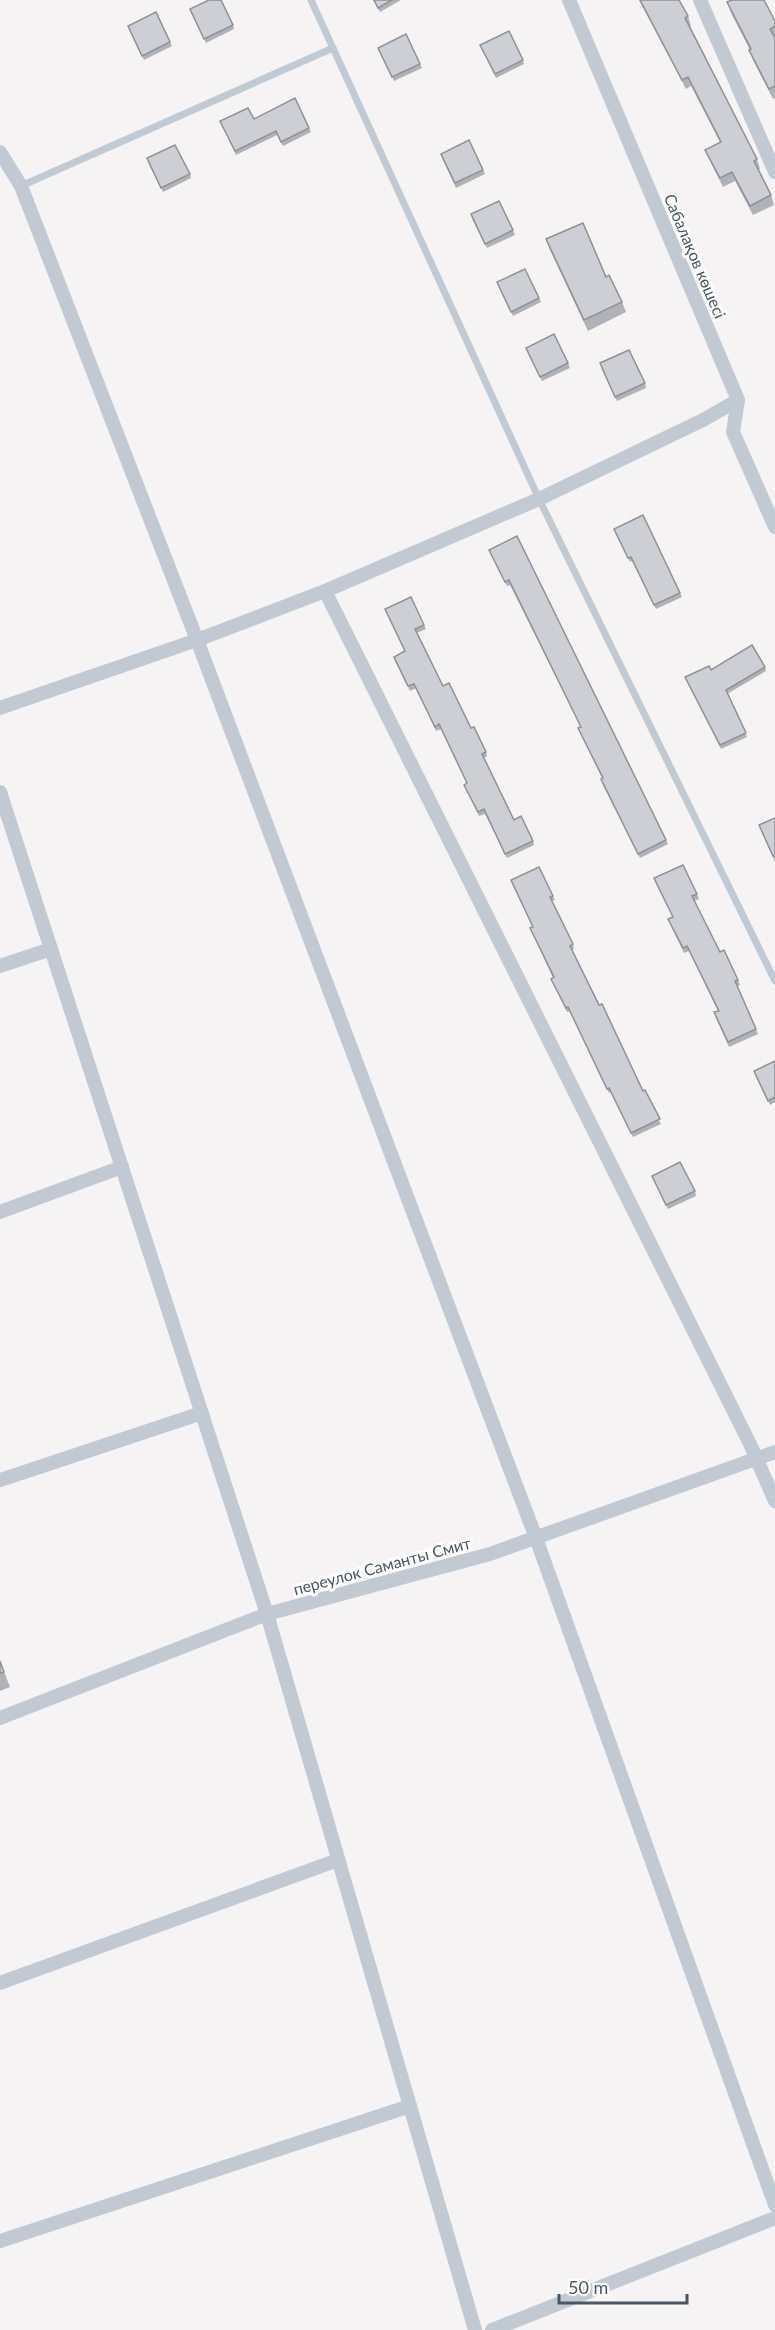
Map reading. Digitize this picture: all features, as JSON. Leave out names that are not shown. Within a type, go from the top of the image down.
[{"type":"street","name":"Сабалақов көшесі","points":[[569,0],[738,400]]},
{"type":"street","points":[[700,0],[775,172]]},
{"type":"street","points":[[0,152],[21,186],[197,640],[536,1538],[775,2205]]},
{"type":"street","points":[[0,708],[197,640],[326,591],[539,499],[703,420],[738,400]]},
{"type":"street","points":[[738,400],[733,432],[775,527]]},
{"type":"street","points":[[326,591],[756,1458],[775,1501]]},
{"type":"street","points":[[0,792],[267,1614],[475,2330]]},
{"type":"street","points":[[0,966],[51,949]]},
{"type":"street","points":[[0,1212],[122,1167]]},
{"type":"street","points":[[0,1480],[202,1413]]},
{"type":"street","name":"переулок Саманты Смит","points":[[0,1718],[267,1614],[490,1554],[775,1452]]},
{"type":"street","points":[[0,1983],[338,1860]]},
{"type":"street","points":[[0,2241],[410,2106]]},
{"type":"street","points":[[492,2330],[775,2218]]},
{"type":"lane","points":[[311,0],[539,499],[775,981]]},
{"type":"lane","points":[[21,186],[333,48]]},
{"type":"building","points":[[209,0],[221,0],[233,25],[204,39],[190,9]]},
{"type":"building","points":[[374,0],[392,0],[378,8]]},
{"type":"building","points":[[640,0],[679,0],[688,16],[685,18],[757,159],[754,161],[771,195],[750,206],[732,172],[720,178],[705,150],[721,142],[688,77],[682,80]]},
{"type":"building","points":[[764,0],[775,21],[775,26],[770,29],[775,38],[775,86],[769,89],[727,2]]},
{"type":"building","points":[[156,12],[170,42],[142,56],[128,26]]},
{"type":"building","points":[[509,31],[523,60],[495,74],[480,45]]},
{"type":"building","points":[[406,34],[420,64],[392,77],[378,48]]},
{"type":"building","points":[[295,98],[309,128],[281,142],[276,131],[235,151],[220,121],[248,108],[254,119]]},
{"type":"building","points":[[469,140],[483,170],[455,183],[441,154]]},
{"type":"building","points":[[175,145],[190,174],[161,188],[147,158]]},
{"type":"building","points":[[499,201],[513,230],[485,244],[471,214]]},
{"type":"building","points":[[583,223],[606,277],[609,275],[622,302],[584,320],[546,239]]},
{"type":"building","points":[[525,269],[539,298],[511,312],[497,282]]},
{"type":"building","points":[[554,334],[568,363],[540,377],[526,348]]},
{"type":"building","points":[[629,350],[645,383],[615,397],[600,363]]},
{"type":"building","points":[[643,515],[680,593],[654,605],[631,557],[628,558],[614,529]]},
{"type":"building","points":[[517,536],[666,840],[638,854],[578,728],[581,727],[509,580],[505,582],[489,550]]},
{"type":"building","points":[[411,597],[424,625],[415,629],[443,686],[449,683],[471,728],[474,727],[486,752],[482,754],[514,820],[521,816],[533,841],[505,854],[484,809],[478,812],[464,785],[467,783],[439,724],[435,727],[414,684],[408,686],[394,657],[405,651],[385,609]]},
{"type":"building","points":[[752,645],[765,667],[726,690],[746,733],[720,745],[685,677],[709,666],[711,670]]},
{"type":"building","points":[[775,818],[775,855],[773,856],[759,825]]},
{"type":"building","points":[[683,865],[697,894],[692,896],[720,952],[724,950],[756,1029],[728,1042],[714,1012],[719,1011],[687,946],[683,948],[668,919],[673,917],[654,878]]},
{"type":"building","points":[[539,867],[553,896],[550,897],[573,944],[570,946],[599,1005],[602,1004],[643,1091],[645,1090],[660,1119],[631,1133],[568,1007],[566,1008],[551,979],[554,977],[530,928],[533,927],[511,880]]},
{"type":"building","points":[[775,1061],[775,1097],[768,1101],[754,1071]]},
{"type":"building","points":[[680,1162],[695,1191],[666,1205],[652,1176]]},
{"type":"building","points":[[0,1661],[4,1672],[0,1673]]}]
